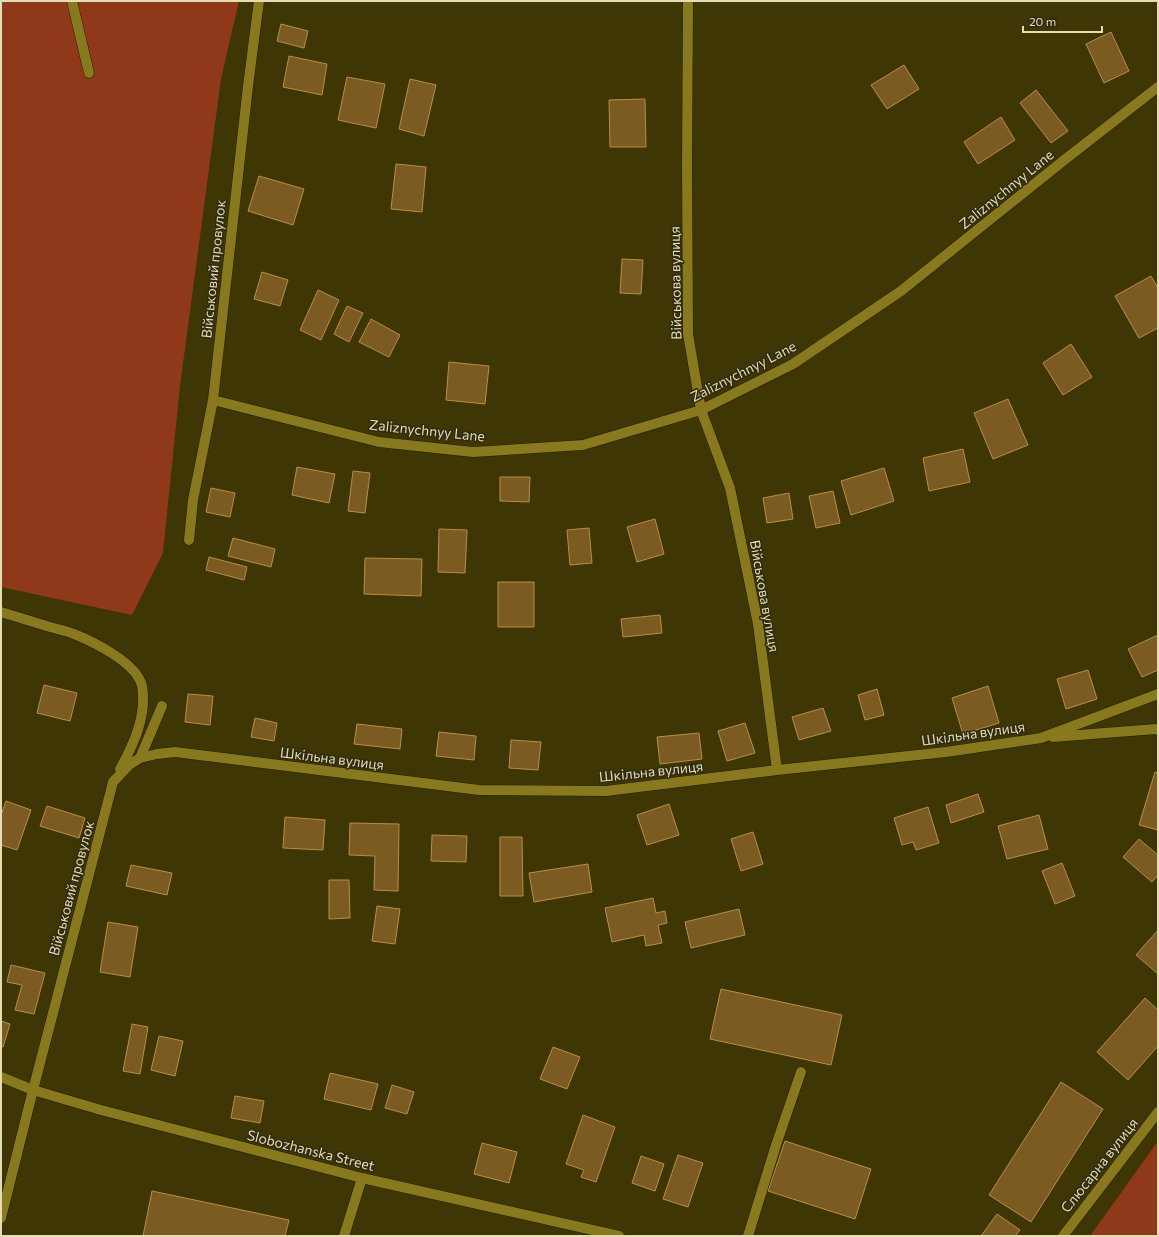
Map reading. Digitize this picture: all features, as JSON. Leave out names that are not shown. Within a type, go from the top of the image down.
[{"type":"street","points":[[72,1],[89,73]]},
{"type":"street","name":"Військовий провулок","points":[[189,540],[193,500],[213,400],[259,1]]},
{"type":"street","name":"Військова вулиця","points":[[688,1],[688,334],[702,410],[730,488],[758,624],[777,770]]},
{"type":"street","name":"Zaliznychnyy Lane","points":[[213,400],[378,442],[473,452],[583,445],[702,410],[793,364],[901,291],[1158,86]]},
{"type":"street","points":[[1,612],[80,636],[122,660],[134,671],[142,684],[142,712],[138,730],[127,756],[113,782]]},
{"type":"street","name":"Шкільна вулиця","points":[[140,758],[175,752],[479,790],[606,791],[777,770],[946,752],[1041,738],[1158,694]]},
{"type":"street","name":"Військовий провулок","points":[[1,1218],[113,782],[129,765],[140,758],[162,706]]},
{"type":"street","points":[[1041,738],[1158,730]]},
{"type":"street","points":[[748,1236],[776,1145],[801,1072]]},
{"type":"street","name":"Slobozhanska Street","points":[[1,1077],[33,1090],[101,1110],[362,1178],[619,1236]]},
{"type":"street","name":"Слюсарна вулиця","points":[[1062,1236],[1158,1112]]},
{"type":"street","points":[[344,1236],[362,1178]]},
{"type":"shaded area","points":[[1,1],[239,1],[221,79],[180,386],[163,553],[132,615],[1,587]]},
{"type":"shaded area","points":[[1158,1141],[1158,1236],[1090,1236]]},
{"type":"building","points":[[281,24],[308,31],[304,48],[277,41]]},
{"type":"building","points":[[1111,32],[1129,71],[1104,83],[1086,44]]},
{"type":"building","points":[[289,56],[327,64],[322,95],[283,87]]},
{"type":"building","points":[[904,65],[919,89],[887,109],[871,85]]},
{"type":"building","points":[[347,77],[385,84],[376,128],[338,120]]},
{"type":"building","points":[[410,79],[436,85],[424,136],[399,129]]},
{"type":"building","points":[[1036,90],[1068,131],[1051,143],[1020,103]]},
{"type":"building","points":[[645,99],[646,147],[610,147],[609,100]]},
{"type":"building","points":[[1001,117],[1015,140],[978,164],[964,142]]},
{"type":"building","points":[[396,164],[426,167],[422,212],[391,209]]},
{"type":"building","points":[[259,176],[304,189],[293,225],[248,211]]},
{"type":"building","points":[[622,259],[643,260],[641,294],[620,293]]},
{"type":"building","points":[[262,272],[288,280],[280,306],[254,299]]},
{"type":"building","points":[[1151,276],[1158,288],[1158,328],[1139,338],[1115,296]]},
{"type":"building","points":[[318,290],[339,300],[321,340],[300,330]]},
{"type":"building","points":[[347,306],[363,313],[349,342],[334,334]]},
{"type":"building","points":[[371,319],[400,335],[389,357],[359,342]]},
{"type":"building","points":[[1071,344],[1092,377],[1063,395],[1043,363]]},
{"type":"building","points":[[449,362],[489,366],[485,404],[446,400]]},
{"type":"building","points":[[1008,399],[1028,445],[993,459],[974,413]]},
{"type":"building","points":[[963,449],[970,482],[929,491],[923,458]]},
{"type":"building","points":[[297,467],[335,474],[329,503],[292,495]]},
{"type":"building","points":[[884,468],[894,501],[851,515],[841,481]]},
{"type":"building","points":[[353,471],[370,473],[365,513],[348,511]]},
{"type":"building","points":[[500,477],[530,477],[529,502],[500,501]]},
{"type":"building","points":[[211,488],[235,493],[230,517],[206,512]]},
{"type":"building","points":[[833,491],[840,523],[816,528],[809,496]]},
{"type":"building","points":[[789,493],[793,519],[767,523],[763,498]]},
{"type":"building","points":[[655,519],[664,554],[637,562],[627,527]]},
{"type":"building","points":[[589,528],[592,563],[570,565],[567,530]]},
{"type":"building","points":[[439,529],[467,530],[465,573],[438,572]]},
{"type":"building","points":[[233,538],[275,549],[271,567],[228,556]]},
{"type":"building","points":[[209,557],[247,567],[244,580],[206,570]]},
{"type":"building","points":[[365,558],[422,559],[421,596],[364,594]]},
{"type":"building","points":[[498,582],[534,582],[534,627],[498,627]]},
{"type":"building","points":[[660,615],[662,633],[623,637],[621,619]]},
{"type":"building","points":[[1158,635],[1158,670],[1142,677],[1128,649]]},
{"type":"building","points":[[1088,670],[1097,699],[1066,709],[1057,679]]},
{"type":"building","points":[[44,685],[77,693],[70,721],[37,713]]},
{"type":"building","points":[[988,686],[999,723],[963,734],[952,698]]},
{"type":"building","points":[[877,689],[884,715],[865,720],[858,695]]},
{"type":"building","points":[[188,694],[213,696],[210,725],[185,722]]},
{"type":"building","points":[[823,708],[831,731],[799,740],[792,717]]},
{"type":"building","points":[[255,718],[277,723],[274,741],[251,737]]},
{"type":"building","points":[[745,723],[755,753],[727,761],[718,731]]},
{"type":"building","points":[[357,724],[402,729],[400,749],[354,744]]},
{"type":"building","points":[[439,732],[476,736],[474,760],[436,756]]},
{"type":"building","points":[[699,733],[702,759],[660,764],[657,737]]},
{"type":"building","points":[[511,740],[541,742],[538,770],[509,768]]},
{"type":"building","points":[[1155,772],[1158,773],[1158,830],[1139,825]]},
{"type":"building","points":[[978,794],[984,812],[951,823],[946,805]]},
{"type":"building","points":[[6,801],[31,810],[17,850],[1,845],[1,815]]},
{"type":"building","points":[[669,804],[679,835],[647,845],[637,815]]},
{"type":"building","points":[[47,806],[85,818],[79,838],[40,826]]},
{"type":"building","points":[[928,807],[939,843],[916,850],[913,842],[902,845],[894,818]]},
{"type":"building","points":[[1039,815],[1048,849],[1007,859],[998,826]]},
{"type":"building","points":[[285,817],[325,820],[323,850],[283,848]]},
{"type":"building","points":[[350,823],[399,824],[398,891],[374,890],[375,856],[349,855]]},
{"type":"building","points":[[753,832],[763,864],[741,871],[731,839]]},
{"type":"building","points":[[432,835],[467,836],[466,862],[431,861]]},
{"type":"building","points":[[500,837],[522,837],[523,896],[500,896]]},
{"type":"building","points":[[1139,839],[1158,855],[1158,875],[1152,882],[1123,857]]},
{"type":"building","points":[[1062,863],[1075,896],[1055,904],[1042,871]]},
{"type":"building","points":[[588,864],[592,892],[534,902],[529,873]]},
{"type":"building","points":[[131,865],[172,873],[167,895],[126,886]]},
{"type":"building","points":[[329,880],[349,880],[350,918],[329,919]]},
{"type":"building","points":[[653,898],[656,913],[665,911],[667,923],[658,925],[662,943],[646,946],[644,935],[612,942],[605,908]]},
{"type":"building","points":[[377,906],[400,909],[395,944],[372,941]]},
{"type":"building","points":[[739,909],[745,935],[691,948],[685,922]]},
{"type":"building","points":[[108,922],[138,927],[130,977],[100,972]]},
{"type":"building","points":[[1158,930],[1158,974],[1136,955]]},
{"type":"building","points":[[11,965],[45,973],[34,1014],[15,1010],[22,985],[7,982]]},
{"type":"building","points":[[721,989],[842,1015],[831,1065],[710,1039]]},
{"type":"building","points":[[1145,998],[1158,1010],[1158,1046],[1128,1080],[1097,1052]]},
{"type":"building","points":[[1,1021],[10,1024],[3,1047],[1,1046]]},
{"type":"building","points":[[132,1024],[148,1027],[140,1074],[123,1071]]},
{"type":"building","points":[[159,1036],[183,1041],[175,1076],[151,1070]]},
{"type":"building","points":[[553,1047],[580,1057],[567,1089],[540,1079]]},
{"type":"building","points":[[330,1073],[378,1084],[371,1110],[324,1099]]},
{"type":"building","points":[[1061,1082],[1103,1109],[1031,1222],[989,1195]]},
{"type":"building","points":[[392,1085],[414,1092],[407,1114],[385,1108]]},
{"type":"building","points":[[235,1096],[264,1101],[260,1123],[231,1118]]},
{"type":"building","points":[[583,1115],[615,1127],[596,1182],[581,1177],[584,1170],[566,1164]]},
{"type":"building","points":[[785,1141],[871,1169],[855,1219],[768,1191]]},
{"type":"building","points":[[482,1143],[517,1152],[509,1183],[474,1174]]},
{"type":"building","points":[[678,1155],[703,1163],[688,1207],[663,1199]]},
{"type":"building","points":[[641,1156],[664,1164],[655,1191],[632,1183]]},
{"type":"building","points":[[152,1191],[289,1220],[285,1236],[143,1236]]},
{"type":"building","points":[[997,1214],[1020,1230],[1015,1236],[981,1236]]}]
